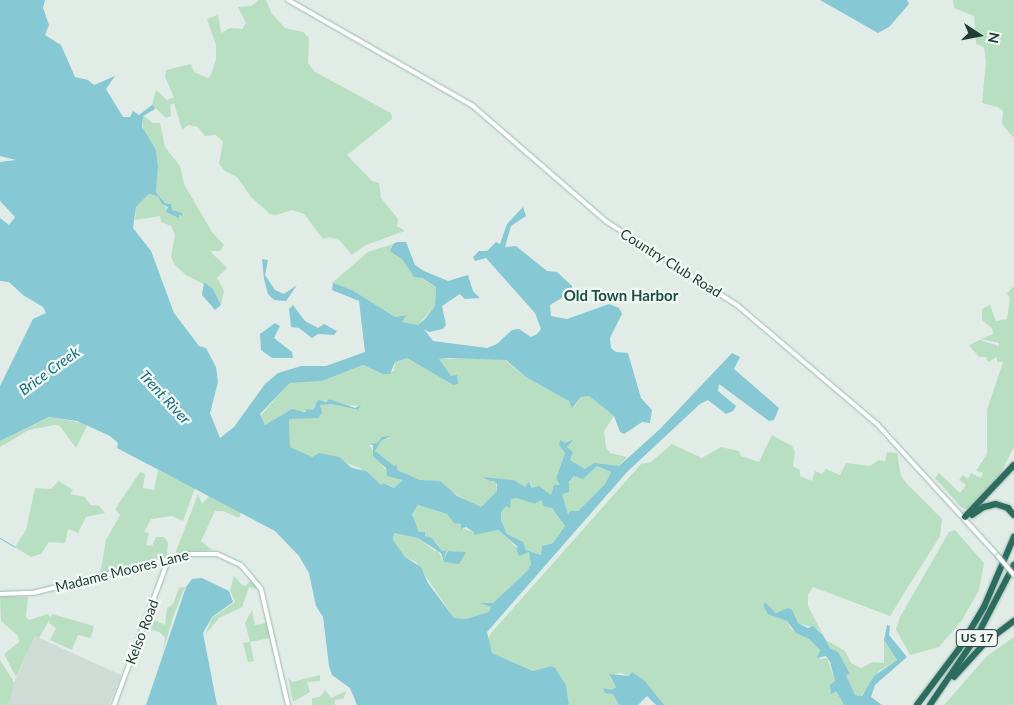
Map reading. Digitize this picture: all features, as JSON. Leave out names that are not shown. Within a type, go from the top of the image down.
[{"type":"highway","points":[[966,519],[1014,465]]},
{"type":"highway","points":[[966,519],[981,508],[992,505],[1004,506],[1014,515]]},
{"type":"highway","points":[[997,580],[1014,533]]},
{"type":"highway","points":[[917,705],[959,649],[997,580],[1014,537]]},
{"type":"highway","name":"US 17","points":[[930,705],[982,628],[1014,565]]},
{"type":"highway","points":[[930,705],[977,651],[1014,621]]},
{"type":"street","name":"Country Club Road","points":[[288,0],[473,106],[607,222],[737,305],[869,416],[966,519],[1014,575]]},
{"type":"street","name":"Madame Moores Lane","points":[[0,594],[33,593],[169,558],[196,553],[216,554],[235,562],[251,574],[266,601],[288,705]]},
{"type":"street","name":"Kelso Road","points":[[114,705],[169,558]]},
{"type":"shaded area","points":[[35,636],[121,675],[109,705],[5,705],[10,701],[12,687]]},
{"type":"green space","points":[[259,0],[266,0],[272,14],[285,28],[303,32],[309,38],[308,63],[315,72],[391,113],[392,119],[347,155],[372,181],[379,183],[381,198],[398,219],[397,226],[405,231],[366,245],[352,255],[339,240],[329,237],[323,239],[304,214],[292,210],[276,215],[270,214],[251,197],[237,177],[225,171],[219,164],[223,141],[215,135],[205,136],[198,127],[188,125],[182,130],[174,103],[170,105],[171,116],[166,118],[152,105],[156,90],[167,100],[174,97],[165,77],[166,70],[191,64],[194,72],[208,78],[211,75],[216,59],[216,45],[207,19],[218,15],[221,33],[230,28],[242,29],[246,23],[238,7],[251,6]]},
{"type":"green space","points":[[953,0],[1014,0],[1014,138],[1002,124],[1003,111],[998,107],[982,103],[986,61],[984,47],[976,44],[974,16],[954,8]]},
{"type":"green space","points":[[143,115],[153,123],[160,123],[165,147],[180,166],[184,184],[212,232],[224,245],[220,251],[210,251],[227,268],[217,278],[224,291],[221,305],[213,289],[186,275],[175,265],[171,257],[175,235],[171,226],[161,222],[160,216],[135,220],[136,207],[149,194],[158,196],[169,212],[182,215],[172,210],[169,203],[165,203],[156,191],[158,166],[156,150],[143,132]]},
{"type":"green space","points":[[393,244],[391,247],[397,256],[404,260],[412,273],[436,287],[435,306],[418,325],[401,322],[405,315],[395,317],[352,290],[332,283],[368,252]]},
{"type":"green space","points":[[1014,286],[1014,447],[996,482],[967,509],[962,508],[935,478],[939,473],[960,493],[966,485],[959,480],[963,475],[968,479],[971,473],[981,478],[983,473],[976,471],[987,454],[987,410],[1003,362],[997,362],[997,357],[988,362],[986,357],[979,357],[969,345],[980,340],[999,346],[999,343],[981,339],[993,334],[992,328],[982,320],[982,309],[990,305],[996,321],[1007,319],[1010,299],[1007,293]]},
{"type":"green space","points":[[407,358],[453,385],[451,376],[438,359],[502,358],[526,377],[564,397],[574,407],[581,397],[589,396],[614,416],[604,431],[606,447],[610,453],[627,457],[619,466],[602,465],[585,469],[570,460],[573,452],[567,447],[573,439],[565,443],[560,441],[559,445],[565,453],[556,477],[560,485],[551,496],[542,488],[532,488],[531,483],[525,487],[514,480],[484,478],[496,482],[497,491],[481,507],[475,507],[437,482],[420,480],[396,470],[375,451],[381,441],[392,437],[383,437],[377,443],[369,444],[388,474],[403,480],[395,488],[383,483],[381,486],[360,468],[319,453],[312,457],[306,456],[290,447],[289,418],[318,418],[320,405],[332,404],[358,410],[360,406],[341,405],[330,399],[314,406],[313,411],[293,411],[265,425],[260,416],[290,383],[322,381],[363,365],[383,374],[394,371],[395,362]]},
{"type":"green space","points":[[50,417],[88,424],[76,448],[60,426],[55,425],[29,430],[0,447],[0,441]]},
{"type":"green space","points":[[772,435],[792,446],[795,452],[793,466],[800,470],[800,476],[812,481],[815,471],[822,474],[826,469],[840,475],[846,463],[870,466],[879,460],[885,461],[887,452],[897,453],[901,476],[942,519],[940,536],[890,616],[813,587],[808,595],[808,606],[823,635],[818,629],[798,623],[794,617],[776,613],[765,602],[763,605],[768,613],[787,621],[791,629],[809,639],[820,650],[820,659],[827,658],[835,681],[830,692],[836,691],[844,705],[664,705],[644,682],[621,673],[609,675],[616,687],[612,690],[603,688],[613,693],[619,705],[569,705],[566,685],[551,666],[533,671],[492,653],[487,640],[492,632],[641,464],[651,462],[672,444],[702,458],[721,447],[739,451],[741,456],[759,462]]},
{"type":"green space","points":[[597,466],[611,472],[605,484],[578,511],[570,511],[568,516],[562,505],[562,494],[574,476],[583,478]]},
{"type":"green space","points":[[158,470],[195,488],[183,521],[172,516],[151,519],[144,532],[149,533],[146,545],[152,546],[156,537],[164,537],[168,542],[167,555],[100,574],[106,540],[120,515],[115,509],[140,472],[145,474],[143,488],[154,490]]},
{"type":"green space","points":[[59,481],[73,490],[70,494],[85,497],[90,505],[99,506],[105,513],[86,517],[78,533],[68,529],[65,543],[49,542],[41,554],[31,557],[15,547],[26,530],[35,488],[51,489]]},
{"type":"green space","points":[[198,494],[202,504],[209,496],[223,501],[241,512],[239,518],[223,511],[215,511],[201,541],[212,550],[175,554]]},
{"type":"green space","points":[[517,497],[535,504],[541,500],[552,508],[565,526],[553,543],[542,546],[541,555],[526,550],[521,541],[507,534],[501,520],[501,512],[511,498]]},
{"type":"green space","points":[[418,505],[447,514],[461,524],[462,528],[475,532],[474,534],[498,530],[524,554],[529,552],[531,565],[527,571],[493,603],[482,603],[491,607],[490,612],[466,619],[454,618],[416,562],[405,557],[393,540],[394,533],[418,538],[435,551],[438,550],[442,559],[448,563],[458,560],[465,552],[448,551],[443,559],[444,549],[442,552],[436,542],[419,532],[412,514]]},
{"type":"green space","points":[[955,530],[984,563],[979,590],[962,620],[939,647],[910,655],[896,629],[900,617],[949,532]]},
{"type":"green space","points":[[234,576],[242,585],[246,586],[252,578],[258,586],[255,589],[249,587],[242,607],[219,618],[205,635],[212,618],[235,602],[230,590]]},
{"type":"green space","points":[[185,587],[173,617],[163,652],[165,637],[159,632],[146,628],[150,618],[165,625],[167,608],[173,604],[179,588]]},
{"type":"green space","points":[[0,596],[28,597],[26,617],[29,620],[48,614],[51,618],[52,614],[94,626],[91,638],[78,635],[72,650],[50,640],[56,628],[49,623],[50,619],[39,638],[35,636],[16,677],[4,654],[19,642],[18,636],[1,621]]},
{"type":"green space","points":[[267,609],[272,632],[270,638],[250,642],[245,623],[252,610],[255,625],[266,623],[264,613]]},
{"type":"green space","points":[[1014,637],[1014,705],[944,705],[987,656]]},
{"type":"green space","points":[[826,640],[845,651],[851,663],[861,668],[873,662],[884,663],[884,640],[897,660],[879,671],[861,696],[855,695],[846,675],[849,674],[838,652],[830,648]]},
{"type":"green space","points":[[250,642],[254,661],[248,662],[243,643]]},
{"type":"green space","points":[[0,660],[14,682],[10,701],[5,705],[0,705]]},
{"type":"green space","points":[[320,675],[320,681],[307,682],[310,692],[293,702],[288,677],[292,682]]},
{"type":"green space","points":[[325,690],[331,698],[346,691],[344,698],[335,700],[335,705],[312,705],[312,698],[320,697]]},
{"type":"water","points":[[0,0],[45,0],[43,8],[49,25],[45,35],[61,45],[75,77],[88,80],[94,85],[115,76],[106,89],[123,117],[130,117],[133,111],[139,115],[152,105],[154,106],[155,109],[143,116],[142,127],[156,150],[158,166],[156,192],[165,203],[171,204],[172,210],[182,213],[182,216],[179,214],[179,218],[166,212],[168,207],[162,204],[158,196],[149,194],[136,207],[133,228],[151,251],[174,313],[199,346],[206,348],[216,367],[218,382],[210,413],[220,438],[234,427],[265,384],[278,373],[301,366],[326,366],[365,352],[359,301],[332,290],[333,283],[352,290],[395,317],[406,315],[402,322],[418,325],[425,319],[435,306],[436,287],[422,278],[414,277],[403,260],[390,251],[393,244],[397,242],[406,242],[415,265],[424,271],[448,281],[468,275],[473,291],[480,298],[465,299],[460,294],[442,306],[446,325],[443,329],[429,332],[424,329],[433,341],[487,348],[497,344],[512,330],[519,329],[531,337],[537,334],[541,329],[535,313],[486,258],[475,261],[473,257],[479,251],[487,251],[496,242],[500,244],[507,224],[523,207],[526,216],[511,226],[505,247],[516,246],[547,271],[557,272],[572,286],[572,292],[550,305],[551,316],[567,319],[609,304],[619,308],[622,314],[610,338],[611,348],[616,352],[628,353],[641,398],[652,410],[650,423],[642,422],[624,434],[620,432],[614,416],[589,396],[581,397],[572,408],[569,401],[526,377],[506,360],[439,359],[451,376],[457,375],[458,384],[453,385],[407,358],[395,362],[390,374],[383,374],[363,365],[322,381],[290,383],[260,414],[265,425],[292,409],[305,412],[307,409],[313,410],[318,400],[326,402],[329,399],[355,408],[361,405],[358,410],[332,404],[320,405],[322,413],[318,418],[289,419],[290,447],[312,457],[319,453],[339,457],[352,468],[366,471],[381,485],[383,483],[394,488],[403,480],[387,476],[386,468],[373,456],[373,445],[368,444],[377,443],[382,437],[392,436],[381,441],[375,451],[394,466],[397,465],[397,470],[420,480],[440,481],[457,496],[481,507],[497,491],[497,484],[494,481],[482,477],[514,480],[525,487],[529,482],[532,488],[539,486],[551,495],[554,485],[560,485],[556,478],[565,453],[559,445],[560,440],[565,443],[574,439],[567,447],[573,452],[570,460],[585,469],[594,463],[619,466],[660,429],[732,353],[740,357],[734,369],[779,408],[774,420],[769,421],[719,384],[718,391],[736,406],[733,411],[726,414],[708,400],[700,404],[627,472],[487,632],[492,653],[533,671],[551,666],[555,668],[566,685],[569,705],[357,705],[350,688],[332,675],[329,666],[323,617],[316,606],[309,573],[299,556],[275,531],[117,448],[118,443],[110,436],[77,421],[49,417],[0,441],[0,386],[33,319],[46,313],[43,307],[23,295],[9,282],[0,281],[0,218],[9,225],[15,217],[0,201],[0,162],[16,160],[0,156]],"holes":[[[597,466],[611,472],[605,484],[578,511],[570,511],[568,515],[562,494],[569,492],[569,482],[574,476],[583,479]],[[517,498],[535,504],[541,500],[544,506],[552,508],[565,526],[553,543],[542,546],[541,555],[526,550],[523,542],[507,534],[501,520],[501,512],[506,506],[510,508],[511,499]],[[418,505],[447,514],[454,523],[461,524],[461,529],[466,527],[474,532],[474,535],[498,530],[518,547],[516,548],[519,556],[529,552],[531,565],[493,603],[480,603],[491,607],[489,612],[466,619],[454,618],[428,583],[421,567],[405,557],[393,540],[394,533],[418,538],[441,553],[444,562],[459,564],[466,552],[448,551],[444,559],[446,550],[442,551],[432,538],[425,536],[425,532],[419,532],[412,514]]]},
{"type":"water","points":[[820,0],[907,0],[909,4],[889,27],[878,33]]},
{"type":"water","points":[[262,259],[268,260],[265,275],[275,290],[284,294],[297,285],[286,301],[274,300],[268,294]]},
{"type":"water","points":[[204,282],[213,289],[221,305],[215,310],[202,295]]},
{"type":"water","points":[[293,305],[305,321],[318,328],[324,324],[337,331],[334,335],[318,334],[312,338],[299,328],[291,327],[289,309]]},
{"type":"water","points":[[275,323],[280,326],[274,338],[292,352],[293,358],[272,358],[261,350],[260,334]]},
{"type":"water","points":[[202,578],[229,591],[233,602],[212,617],[203,633],[217,705],[146,705],[186,587],[192,579]]},
{"type":"water","points":[[765,602],[776,613],[788,608],[792,610],[798,623],[808,628],[813,626],[823,635],[830,648],[838,652],[850,674],[846,675],[855,695],[862,696],[874,676],[897,660],[884,640],[887,625],[890,626],[889,635],[907,657],[875,685],[871,697],[882,705],[844,705],[836,691],[831,694],[830,685],[835,681],[830,662],[826,656],[817,658],[820,650],[809,639],[796,633],[787,621],[768,614],[763,605]]},
{"type":"water","points":[[632,672],[644,680],[664,705],[656,705],[647,696],[638,705],[619,705],[613,694],[605,693],[603,688],[612,690],[616,687],[609,674],[629,676]]},
{"type":"waterway","points":[[0,538],[15,547]]},
{"type":"district","name":"Old Town Harbor","points":[[621,296]]},
{"type":"water label","name":"Brice Creek","points":[[49,371]]},
{"type":"water label","name":"Trent River","points":[[165,397]]}]
